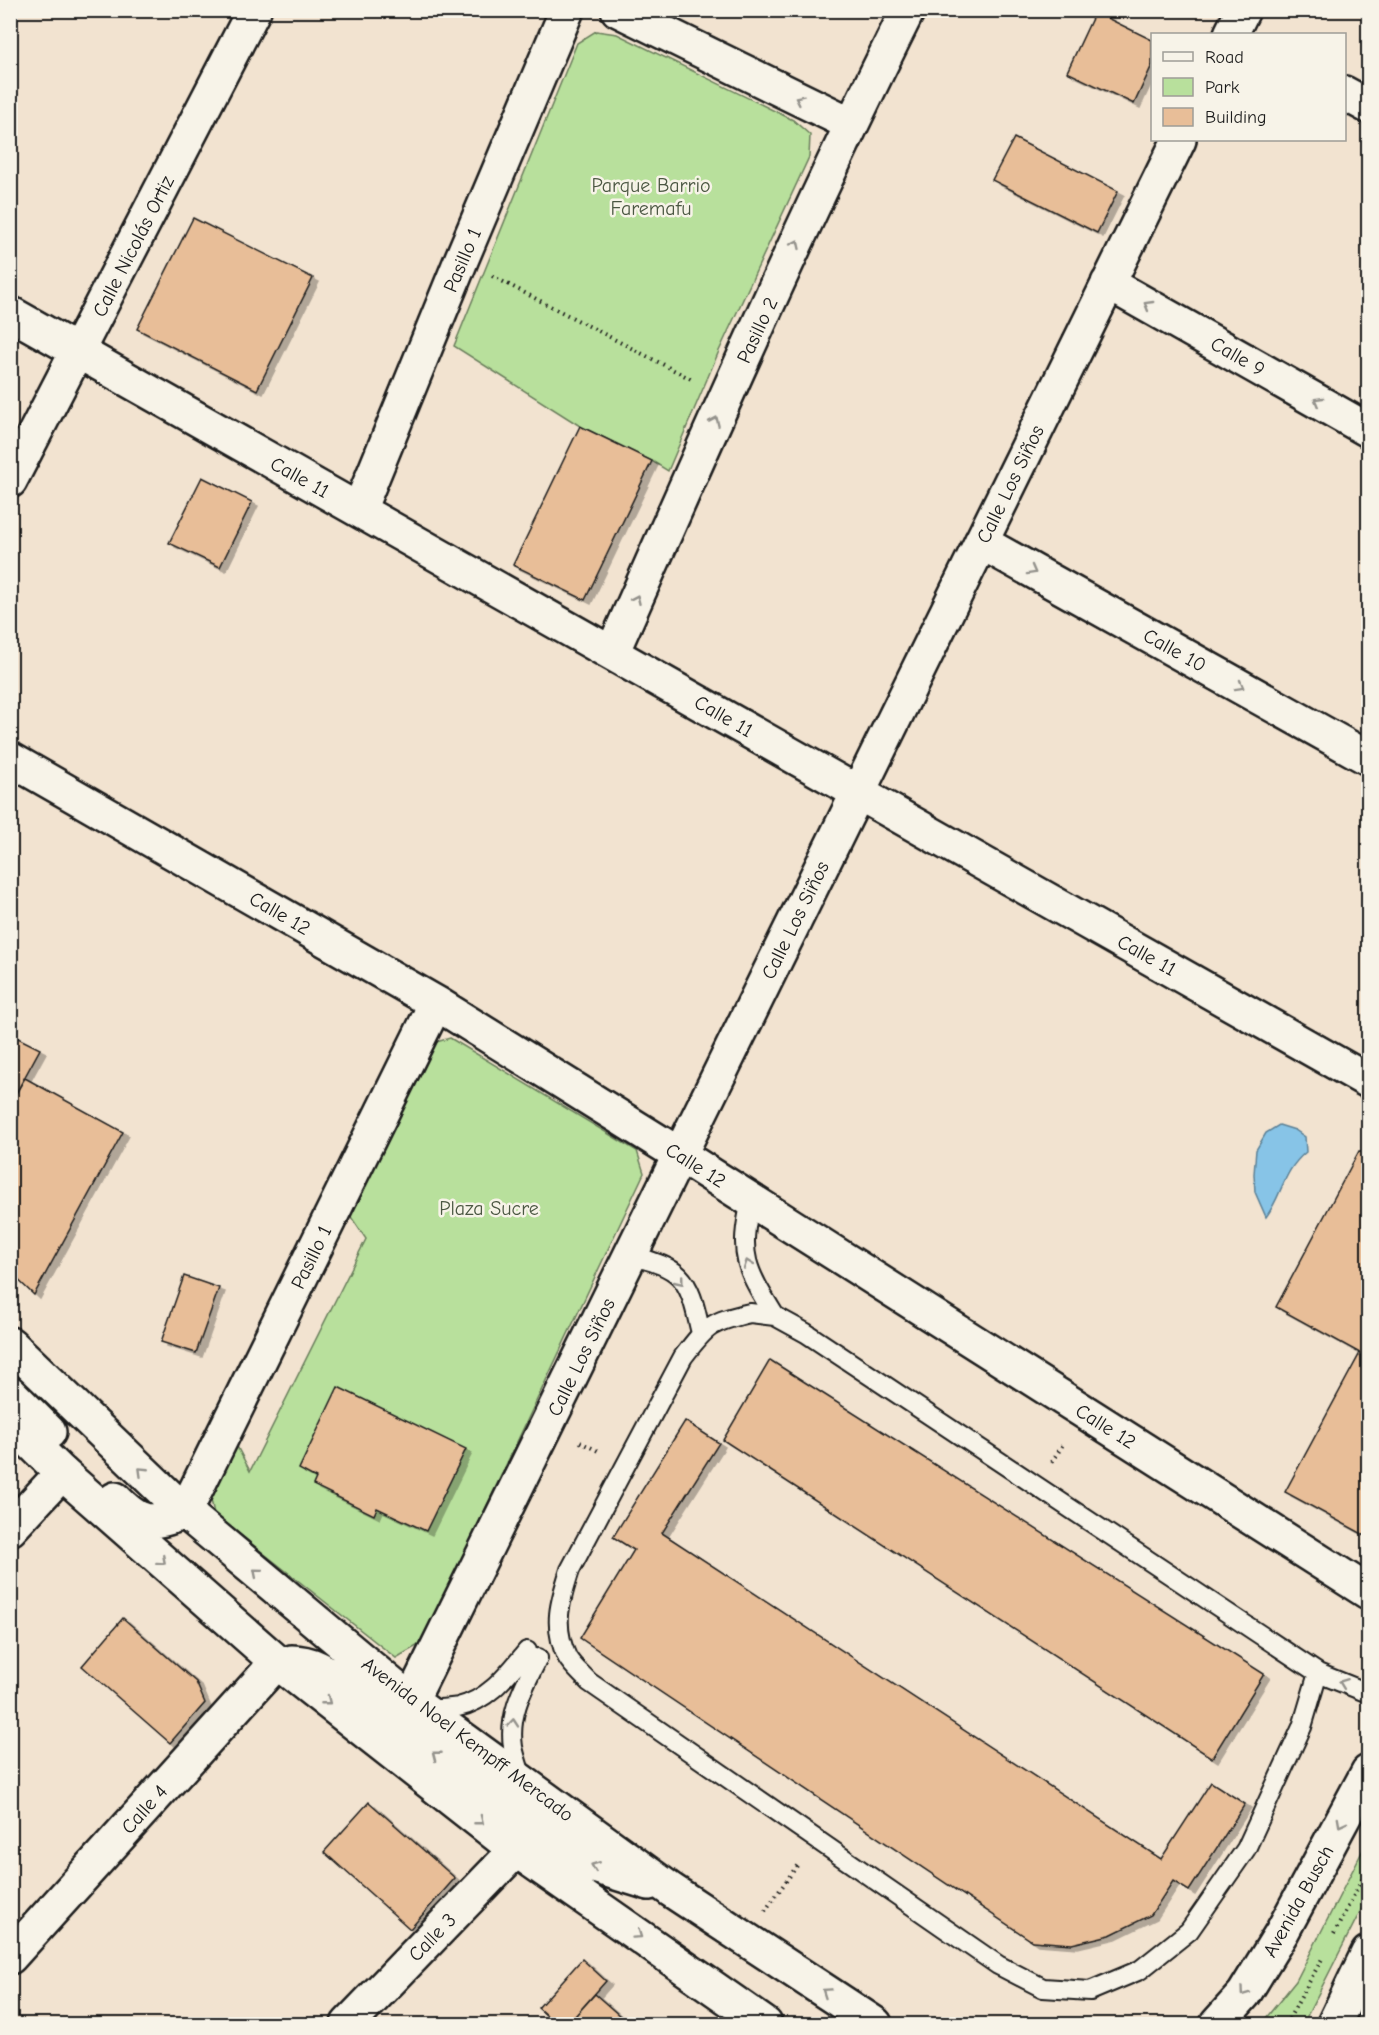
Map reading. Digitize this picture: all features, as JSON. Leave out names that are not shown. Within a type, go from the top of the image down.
[{"type":"street","name":"Calle Nicolás Ortiz","points":[[10,481],[254,10]]},
{"type":"street","name":"Pasillo 1","points":[[359,510],[567,10]]},
{"type":"street","points":[[618,10],[851,124]]},
{"type":"street","name":"Pasillo 2","points":[[612,653],[725,397],[851,124],[908,10]]},
{"type":"street","points":[[1346,94],[1368,106]]},
{"type":"street","name":"Calle Los Siños","points":[[418,1706],[631,1255],[1179,141]]},
{"type":"street","name":"Calle 9","points":[[1108,283],[1368,430]]},
{"type":"street","name":"Calle 11","points":[[10,313],[1368,1081]]},
{"type":"street","name":"Calle 10","points":[[981,542],[1368,758]]},
{"type":"street","name":"Calle 12","points":[[10,759],[436,1003],[680,1155],[1368,1592]]},
{"type":"street","name":"Pasillo 1","points":[[185,1512],[436,1003]]},
{"type":"street","name":"Avenida Noel Kempff Mercado","points":[[10,1344],[185,1512],[418,1706],[671,1890],[875,2025]]},
{"type":"street","points":[[10,1393],[130,1515],[147,1521],[160,1522],[185,1512]]},
{"type":"street","points":[[10,1422],[62,1473],[277,1662],[516,1850],[765,2025]]},
{"type":"street","points":[[10,1529],[62,1473]]},
{"type":"street","points":[[277,1662],[302,1662],[323,1669],[552,1844],[594,1866],[671,1890]]},
{"type":"street","name":"Calle 4","points":[[10,1957],[277,1662]]},
{"type":"street","name":"Avenida Busch","points":[[1217,2025],[1244,1994],[1282,1932],[1368,1772]]},
{"type":"street","name":"Calle 3","points":[[348,2025],[516,1850]]},
{"type":"street","points":[[1334,2025],[1368,1953]]},
{"type":"lane","points":[[751,1201],[745,1227],[744,1254],[754,1282],[775,1316]]},
{"type":"lane","points":[[631,1255],[657,1263],[679,1276],[693,1299],[701,1333]]},
{"type":"lane","points":[[1318,1673],[1302,1727],[1246,1849],[1189,1931],[1140,1970],[1090,1991],[1043,1988],[998,1965],[589,1682],[568,1659],[558,1632],[559,1602],[570,1570],[683,1357],[701,1333],[721,1320],[750,1313],[775,1316],[806,1333],[1318,1673],[1368,1693]]},
{"type":"lane","points":[[418,1706],[457,1707],[477,1701],[532,1655],[512,1722],[513,1747],[522,1780]]},
{"type":"path","points":[[462,258],[725,397]]},
{"type":"path","points":[[746,1938],[815,1839]]},
{"type":"green space","name":"Parque Barrio Faremafu","points":[[596,31],[617,34],[793,120],[810,135],[809,157],[719,351],[668,471],[580,426],[454,346],[577,43]]},
{"type":"green space","name":"Plaza Sucre","points":[[450,1038],[637,1151],[644,1173],[422,1643],[396,1658],[214,1514],[208,1485],[232,1437],[250,1471],[366,1239],[345,1208],[426,1045]]},
{"type":"green space","points":[[1368,1840],[1368,1896],[1303,2024],[1261,2024],[1296,1981]]},
{"type":"water","points":[[1279,1125],[1295,1130],[1305,1137],[1306,1152],[1287,1175],[1266,1217],[1255,1192],[1256,1150],[1266,1133]]},
{"type":"building","points":[[1095,12],[1151,40],[1151,67],[1134,104],[1067,72]]},
{"type":"building","points":[[1014,138],[1118,191],[1097,233],[992,180]]},
{"type":"building","points":[[193,218],[313,278],[257,390],[137,329]]},
{"type":"building","points":[[580,426],[652,461],[585,600],[513,565]]},
{"type":"building","points":[[202,477],[252,502],[220,567],[169,543]]},
{"type":"building","points":[[10,1034],[40,1049],[10,1104]]},
{"type":"building","points":[[25,1078],[123,1132],[34,1295],[10,1272],[10,1104]]},
{"type":"building","points":[[1359,1151],[1368,1156],[1368,1537],[1285,1492],[1360,1353],[1276,1307]]},
{"type":"building","points":[[184,1276],[219,1288],[196,1353],[161,1342]]},
{"type":"building","points":[[770,1360],[1264,1674],[1212,1758],[723,1440]]},
{"type":"building","points":[[338,1387],[466,1449],[426,1531],[377,1508],[374,1515],[313,1485],[316,1478],[299,1469]]},
{"type":"building","points":[[685,1421],[719,1443],[662,1533],[1161,1859],[1211,1782],[1245,1804],[1189,1891],[1173,1881],[1151,1915],[1110,1935],[1072,1944],[1032,1941],[580,1638],[634,1550],[613,1537]]},
{"type":"building","points":[[123,1618],[196,1682],[205,1703],[170,1743],[82,1666]]},
{"type":"building","points":[[369,1802],[455,1878],[410,1929],[324,1852]]},
{"type":"building","points":[[582,1959],[606,1981],[568,2024],[556,2024],[538,2008]]},
{"type":"building","points":[[595,1994],[629,2024],[568,2024]]}]
